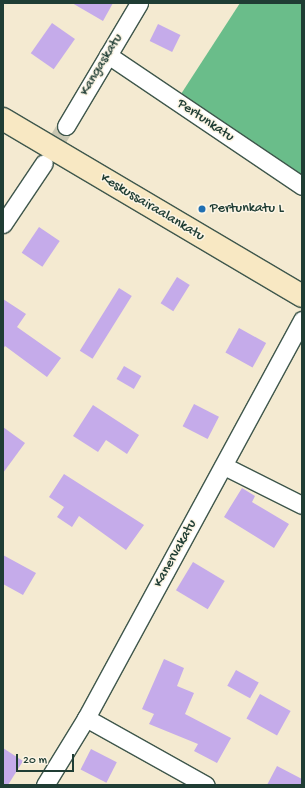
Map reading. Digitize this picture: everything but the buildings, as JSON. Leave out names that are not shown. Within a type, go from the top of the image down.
[{"type":"street","name":"Kangaskatu","points":[[66,126],[139,3]]},
{"type":"street","name":"Pertunkatu","points":[[108,55],[302,186]]},
{"type":"street","name":"Keskussairaalankatu","points":[[3,119],[302,296]]},
{"type":"street","points":[[3,224],[44,163]]},
{"type":"street","name":"Kanervakatu","points":[[45,785],[86,718],[302,320]]},
{"type":"street","points":[[224,466],[302,505]]},
{"type":"street","points":[[86,718],[206,785]]},
{"type":"green space","points":[[240,3],[302,3],[302,179],[181,94]]},
{"type":"tunnel","points":[[46,159],[66,126]]},
{"type":"place","name":"Pertunkatu L","points":[[202,209]]}]
